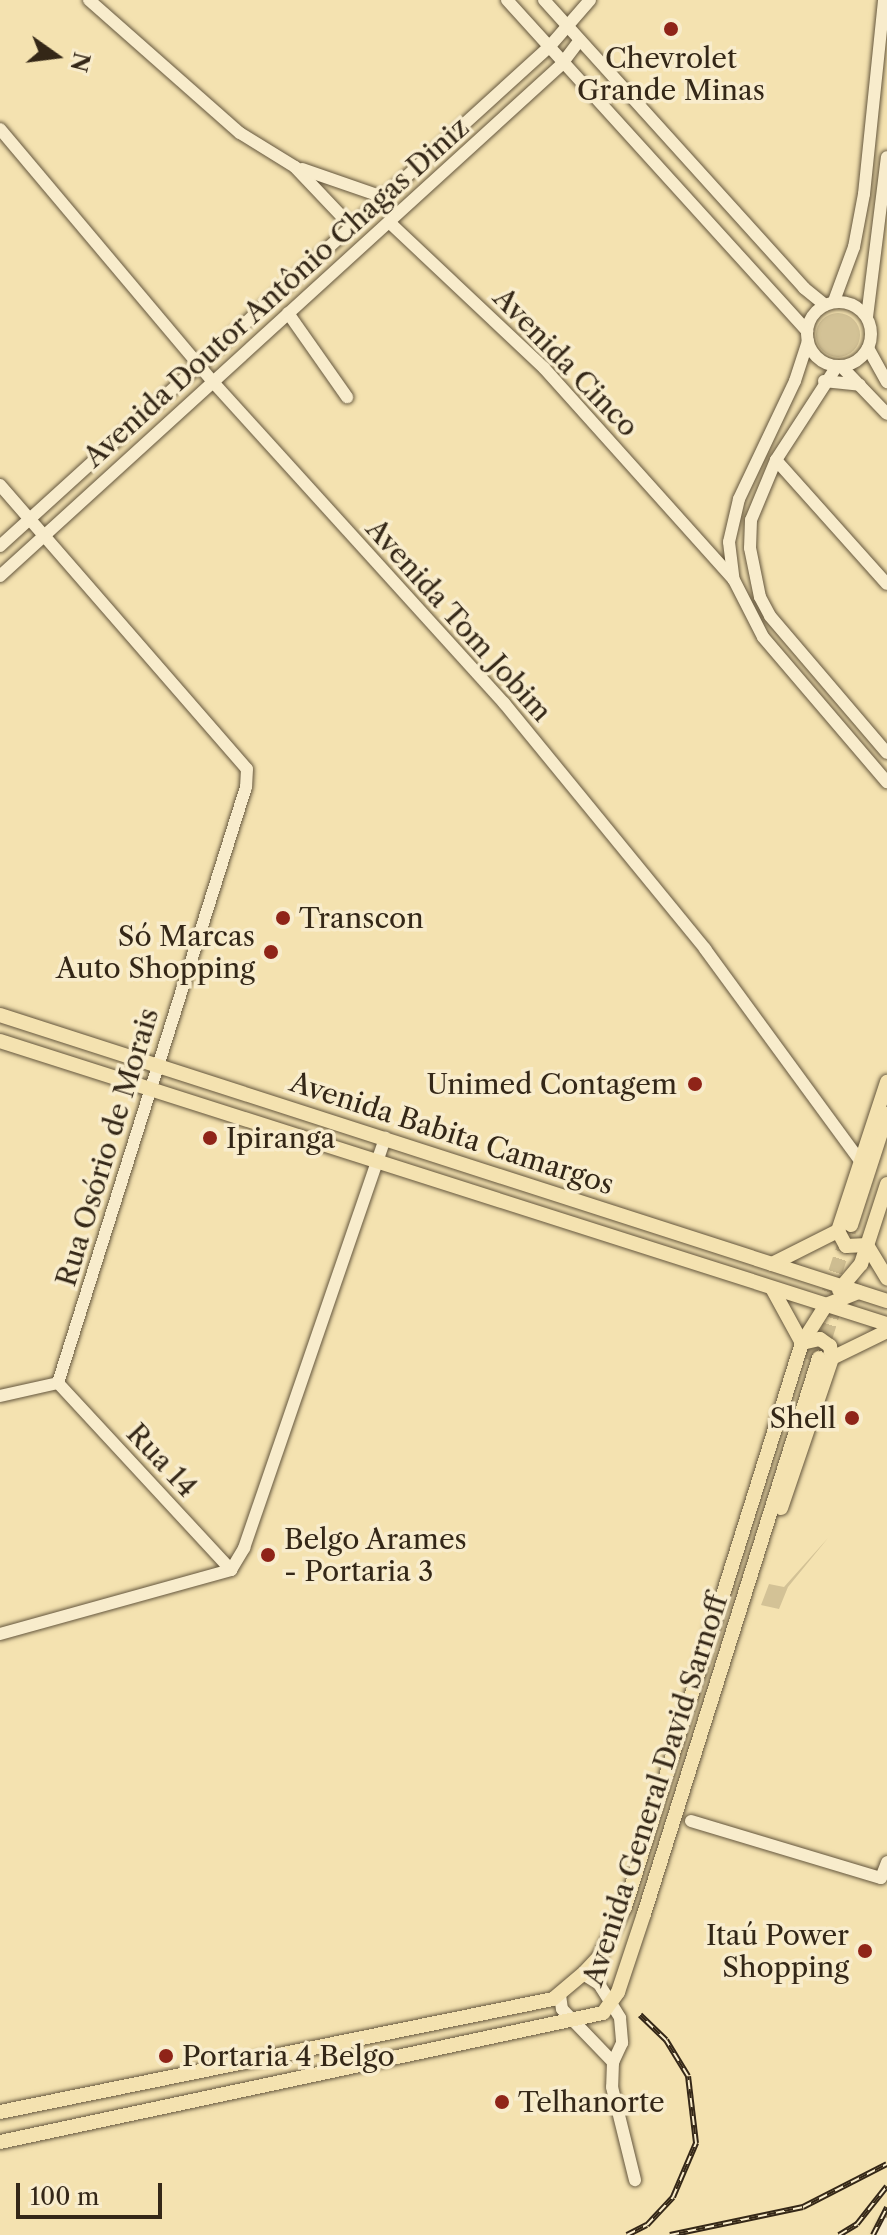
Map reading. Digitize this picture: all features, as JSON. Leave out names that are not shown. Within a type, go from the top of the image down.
[{"type":"main road","name":"Avenida Babita Camargos","points":[[0,1015],[887,1301]]},
{"type":"main road","name":"Avenida Babita Camargos","points":[[0,1041],[887,1324]]},
{"type":"main road","points":[[867,1245],[851,1248],[850,1228],[860,1161],[887,1082]]},
{"type":"main road","points":[[850,1228],[887,1114]]},
{"type":"main road","points":[[771,1264],[850,1228],[887,1145]]},
{"type":"main road","points":[[826,1305],[852,1289],[887,1184]]},
{"type":"main road","points":[[867,1245],[887,1278]]},
{"type":"main road","points":[[811,1300],[852,1289]]},
{"type":"main road","points":[[773,1290],[802,1343],[820,1339],[830,1346],[819,1358]]},
{"type":"main road","name":"Avenida General David Sarnoff","points":[[735,1560],[740,1529],[802,1343],[826,1305]]},
{"type":"main road","points":[[819,1358],[887,1331]]},
{"type":"main road","name":"Avenida General David Sarnoff","points":[[0,2112],[560,1995],[583,1974],[599,1957],[625,1907],[735,1560],[819,1358]]},
{"type":"main road","name":"Avenida General David Sarnoff","points":[[0,2142],[577,2022],[611,2005],[759,1560],[819,1358]]},
{"type":"main road","points":[[406,2028],[413,2055]]},
{"type":"main road","points":[[169,2077],[175,2104]]},
{"type":"main road","points":[[143,2082],[152,2109]]},
{"type":"street","points":[[89,0],[240,133],[295,167],[383,197]]},
{"type":"street","points":[[507,0],[808,336],[816,355],[839,366],[887,414]]},
{"type":"street","points":[[544,0],[804,288],[829,303],[848,302],[867,317]]},
{"type":"street","name":"Avenida Doutor Antônio Chagas Diniz","points":[[0,546],[550,46],[565,24],[590,0]]},
{"type":"street","points":[[884,0],[864,194],[854,247],[829,303],[808,336],[795,381],[746,479],[729,542],[734,580],[763,637],[887,782]]},
{"type":"street","name":"Avenida Doutor Antônio Chagas Diniz","points":[[0,576],[563,63],[580,40]]},
{"type":"street","name":"Avenida Tom Jobim","points":[[0,129],[212,381],[504,703],[705,949],[860,1161]]},
{"type":"street","points":[[887,157],[867,317],[868,348],[887,382]]},
{"type":"street","points":[[295,167],[351,226]]},
{"type":"street","name":"Avenida Cinco","points":[[389,222],[544,368],[734,580]]},
{"type":"street","points":[[288,313],[347,397]]},
{"type":"street","points":[[868,348],[857,360],[839,366],[824,381],[776,460],[751,520],[750,548],[760,597],[770,616],[887,753]]},
{"type":"street","points":[[824,381],[861,386]]},
{"type":"street","points":[[776,460],[887,584]]},
{"type":"street","name":"Rua Osório de Morais","points":[[0,485],[247,769],[246,787],[58,1383]]},
{"type":"street","points":[[703,543],[729,542]]},
{"type":"street","points":[[0,1634],[231,1570],[244,1548],[385,1138]]},
{"type":"street","points":[[0,1396],[58,1383]]},
{"type":"street","name":"Rua 14","points":[[58,1383],[231,1570]]},
{"type":"street","points":[[691,1821],[881,1878],[887,1862]]},
{"type":"street","points":[[583,1974],[599,1984],[622,2033],[613,2062],[613,2101],[635,2180]]},
{"type":"street","points":[[560,1995],[562,2009],[613,2062]]},
{"type":"street","points":[[881,2235],[887,2223]]},
{"type":"shaded area","points":[[838,313],[853,320],[860,335],[853,350],[838,357],[823,350],[816,335],[823,320]]},
{"type":"shaded area","points":[[828,1538],[788,1587],[779,1609],[761,1605],[769,1584],[784,1587]]},
{"type":"tunnel","points":[[822,1312],[851,1225]]},
{"type":"tunnel","points":[[819,1358],[838,1297]]},
{"type":"tunnel","points":[[806,1359],[815,1332]]},
{"type":"railway","points":[[627,2235],[647,2225],[673,2197],[696,2143],[688,2076],[666,2040],[640,2015]]},
{"type":"railway","points":[[670,2235],[803,2207],[887,2164]]},
{"type":"railway","points":[[839,2235],[857,2224],[887,2186]]},
{"type":"railway","points":[[873,2235],[887,2207]]},
{"type":"place","name":"Chevrolet Grande Minas","points":[[671,29]]},
{"type":"place","name":"Transcon","points":[[283,918]]},
{"type":"place","name":"Só Marcas Auto Shopping","points":[[271,952]]},
{"type":"place","name":"Unimed Contagem","points":[[695,1084]]},
{"type":"place","name":"Ipiranga","points":[[210,1138]]},
{"type":"place","name":"Shell","points":[[852,1418]]},
{"type":"place","name":"Belgo Arames - Portaria 3","points":[[268,1555]]},
{"type":"place","name":"Itaú Power Shopping","points":[[865,1951]]},
{"type":"place","name":"Portaria 4 Belgo","points":[[166,2056]]},
{"type":"place","name":"Telhanorte","points":[[502,2102]]}]
